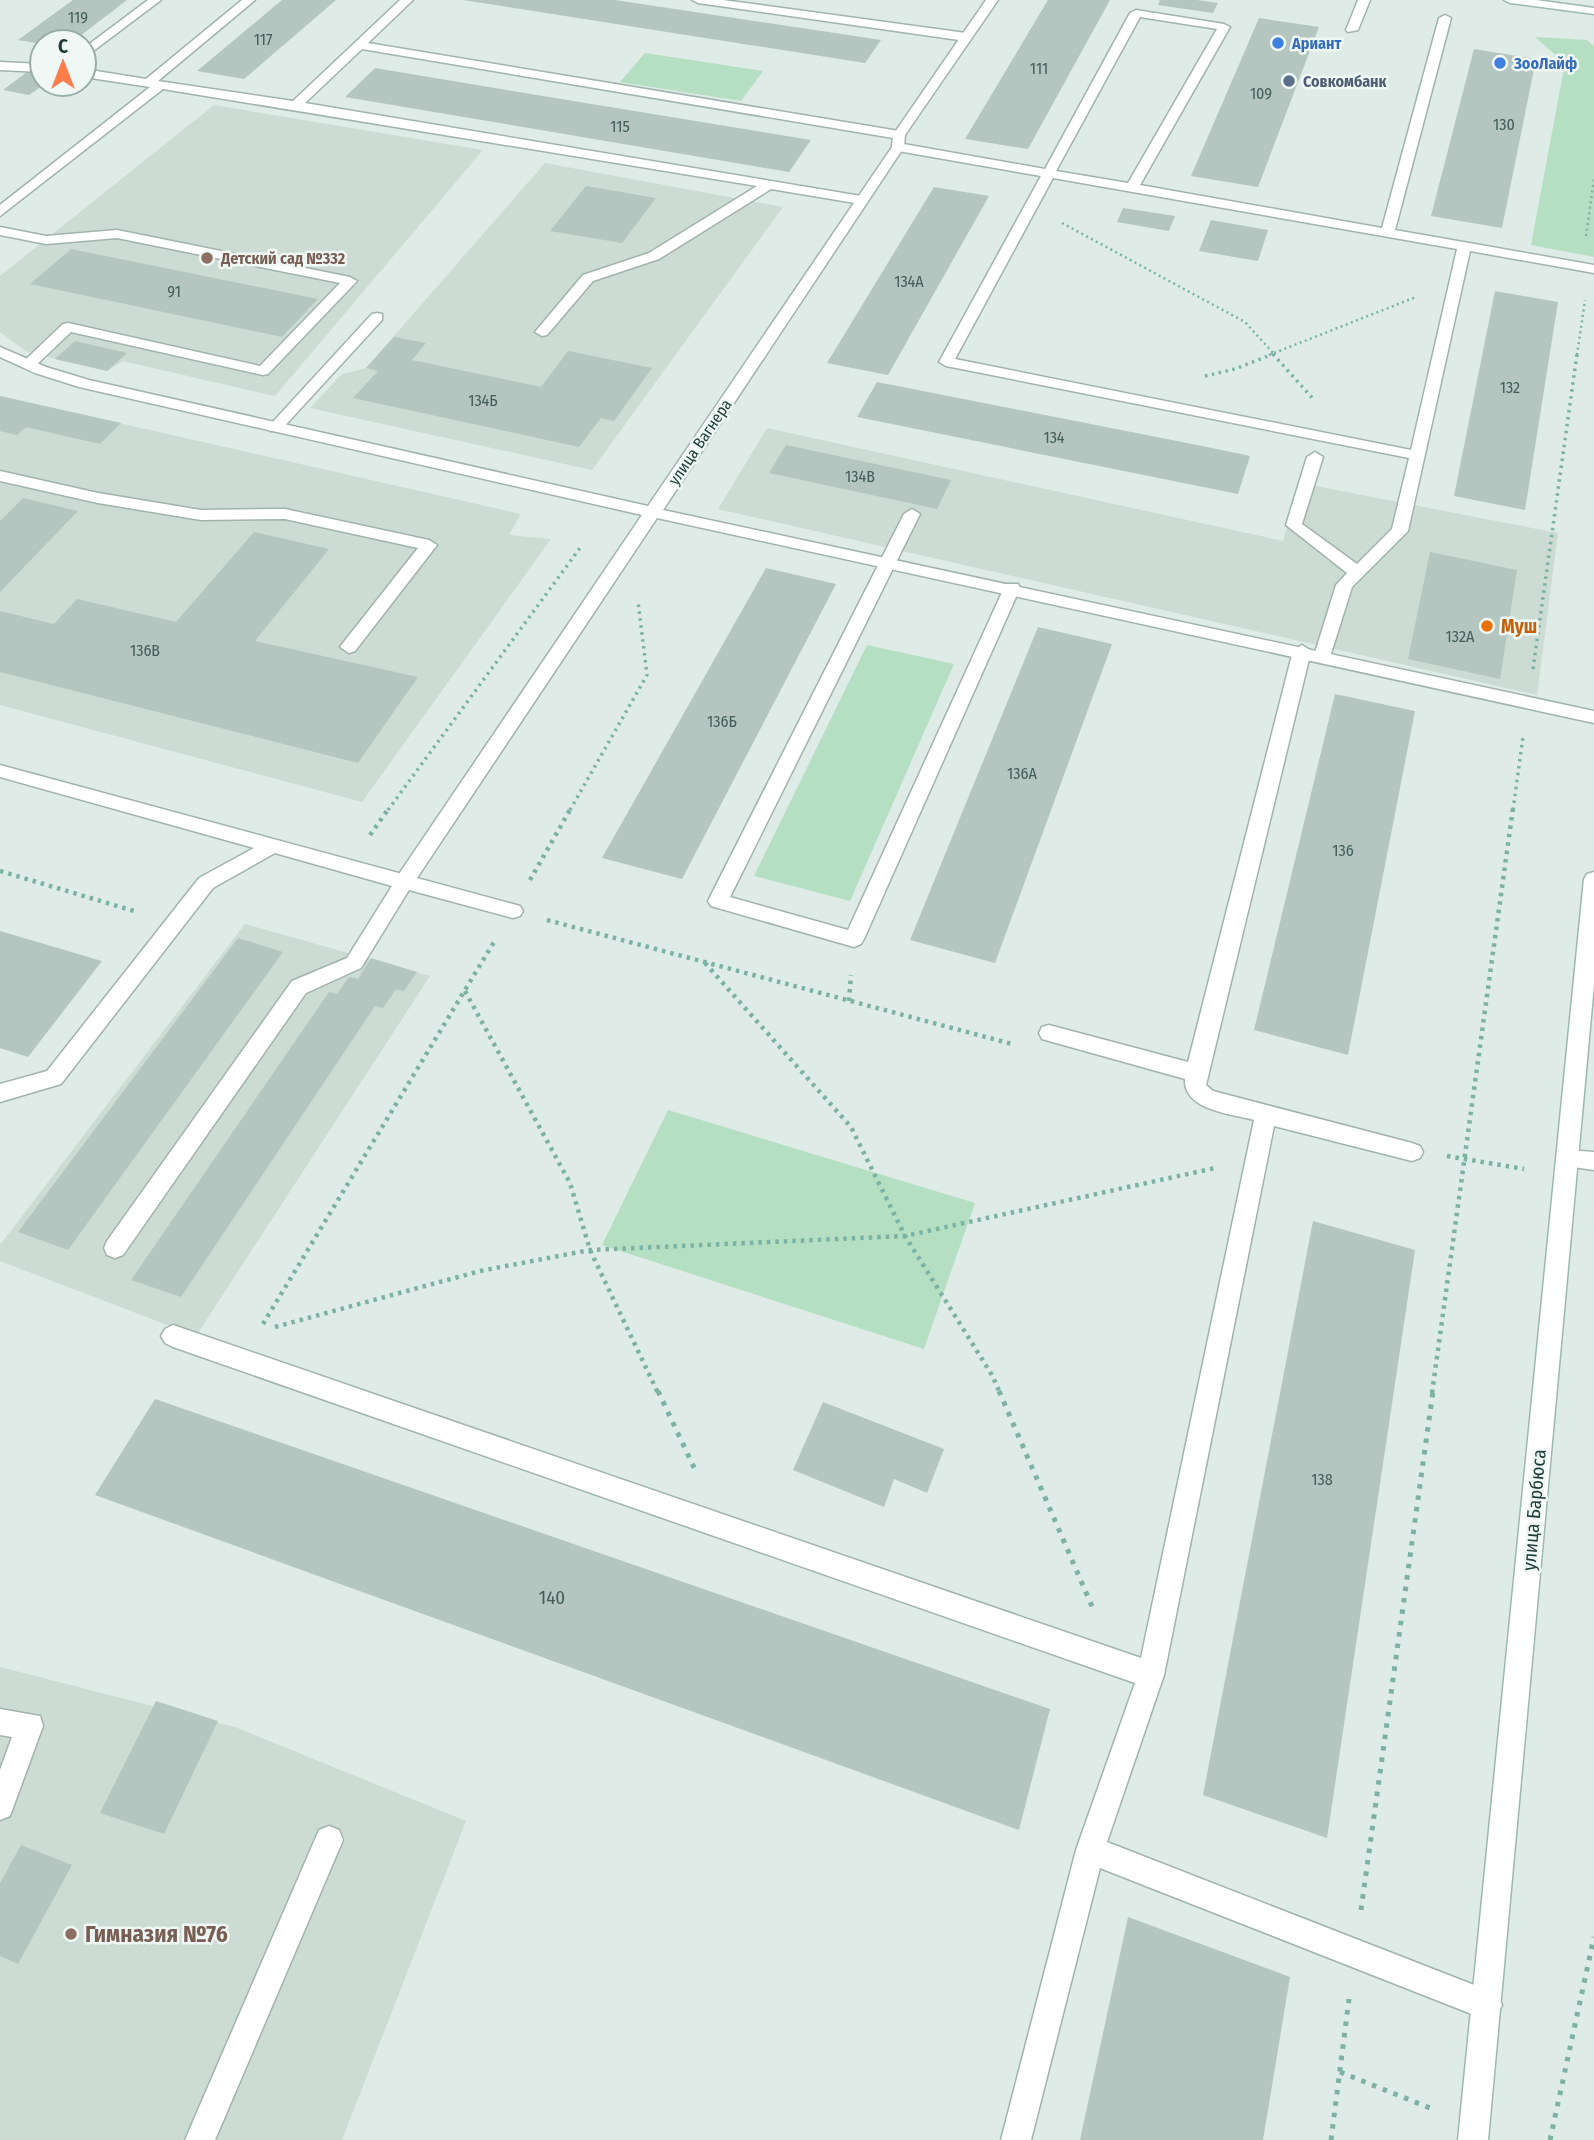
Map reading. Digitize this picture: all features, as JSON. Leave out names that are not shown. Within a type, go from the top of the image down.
[{"type":"street","points":[[98,43],[155,0]]},
{"type":"street","points":[[0,212],[153,85],[249,0]]},
{"type":"street","points":[[296,105],[407,0]]},
{"type":"street","points":[[698,0],[966,37]]},
{"type":"street","name":"улица Вагнера","points":[[115,1248],[299,987],[354,963],[404,881],[862,200],[992,0]]},
{"type":"street","points":[[1352,30],[1364,0]]},
{"type":"street","points":[[1510,0],[1594,11]]},
{"type":"street","points":[[1132,188],[1224,27],[1137,6],[946,362],[1415,455]]},
{"type":"street","points":[[1387,233],[1445,18]]},
{"type":"street","points":[[360,45],[898,141],[1132,188],[1588,268]]},
{"type":"street","points":[[0,66],[28,67]]},
{"type":"street","points":[[98,75],[296,105],[862,200]]},
{"type":"street","points":[[542,332],[588,278],[654,256],[770,184]]},
{"type":"street","points":[[0,192],[20,197]]},
{"type":"street","points":[[0,231],[46,240],[117,234],[350,281],[263,371],[68,327],[28,365]]},
{"type":"street","points":[[1323,656],[1344,585],[1400,531],[1464,247]]},
{"type":"street","points":[[275,428],[377,317]]},
{"type":"street","points":[[0,351],[28,365],[93,385],[275,428],[652,514],[889,561],[1594,717]]},
{"type":"street","points":[[1315,457],[1294,524],[1357,572]]},
{"type":"street","points":[[0,475],[98,498],[201,515],[285,514],[429,545],[349,647]]},
{"type":"street","points":[[912,514],[718,901],[853,939],[1012,588]]},
{"type":"street","points":[[1302,651],[1196,1073],[1195,1088],[1206,1098],[1412,1152]]},
{"type":"street","points":[[0,771],[513,911]]},
{"type":"street","points":[[0,1093],[54,1078],[206,883],[271,847]]},
{"type":"street","name":"улица Барбюса","points":[[1473,2140],[1594,879]]},
{"type":"street","points":[[1049,1033],[1196,1073]]},
{"type":"street","points":[[1016,2140],[1090,1850],[1151,1675],[1266,1115]]},
{"type":"street","points":[[1567,1168],[1594,1161]]},
{"type":"street","points":[[173,1336],[1151,1675]]},
{"type":"street","points":[[0,1722],[30,1726],[0,1806]]},
{"type":"street","points":[[200,2140],[329,1840]]},
{"type":"street","points":[[1090,1850],[1487,2005]]},
{"type":"path","points":[[1331,2140],[1464,1158],[1585,308],[1594,179]]},
{"type":"path","points":[[1031,206],[1245,322],[1352,442]]},
{"type":"path","points":[[1196,378],[1235,369],[1272,352],[1456,281]]},
{"type":"path","points":[[346,866],[612,504]]},
{"type":"path","points":[[631,541],[647,675],[513,911],[258,1332],[480,1271],[590,1251],[905,1236],[1258,1159]]},
{"type":"path","points":[[0,871],[174,923]]},
{"type":"path","points":[[513,911],[1039,1051],[1049,1033]]},
{"type":"path","points":[[705,963],[851,1127],[905,1236],[992,1375],[1115,1661]]},
{"type":"path","points":[[465,991],[570,1183],[590,1251],[722,1526]]},
{"type":"path","points":[[1412,1152],[1567,1168]]},
{"type":"path","points":[[1550,2140],[1594,1937]]},
{"type":"shaded area","name":"Детский cад №332","points":[[214,105],[483,150],[275,396],[123,361],[107,371],[27,352],[0,332],[0,276]]},
{"type":"shaded area","points":[[545,163],[783,207],[592,470],[310,408],[342,374],[366,368]]},
{"type":"shaded area","points":[[0,396],[521,514],[509,535],[551,539],[362,802],[0,705]]},
{"type":"shaded area","points":[[767,428],[1283,541],[1300,483],[1558,533],[1537,695],[718,509]]},
{"type":"shaded area","points":[[245,924],[430,976],[196,1336],[0,1261],[0,1245]]},
{"type":"shaded area","points":[[0,1667],[235,1727],[466,1821],[342,2140],[0,2140]]},
{"type":"green space","points":[[1535,37],[1587,40],[1594,46],[1594,257],[1531,245],[1565,63]]},
{"type":"green space","points":[[645,53],[763,71],[741,101],[620,82]]},
{"type":"green space","points":[[867,645],[954,664],[850,901],[754,876]]},
{"type":"green space","points":[[668,1110],[975,1203],[924,1349],[602,1245]]},
{"type":"building","points":[[73,0],[127,0],[90,28],[34,28]]},
{"type":"building","points":[[282,0],[336,0],[244,79],[197,71]]},
{"type":"building","points":[[463,0],[615,0],[881,40],[865,63]]},
{"type":"building","points":[[1048,0],[1110,0],[1028,149],[965,139]]},
{"type":"building","points":[[1160,0],[1218,3],[1213,13],[1158,5]]},
{"type":"building","points":[[1259,18],[1319,27],[1258,187],[1191,176]]},
{"type":"building","points":[[28,33],[28,42],[18,40]]},
{"type":"building","points":[[1474,49],[1536,59],[1502,228],[1431,216]]},
{"type":"building","points":[[375,68],[811,140],[789,172],[345,97]]},
{"type":"building","points":[[27,72],[28,72],[28,95],[3,90]]},
{"type":"building","points":[[586,186],[656,198],[622,243],[550,231]]},
{"type":"building","points":[[934,187],[989,196],[888,375],[827,363]]},
{"type":"building","points":[[1123,208],[1175,216],[1169,231],[1117,222]]},
{"type":"building","points":[[1211,220],[1268,230],[1258,261],[1199,251]]},
{"type":"building","points":[[71,249],[318,299],[282,337],[30,284]]},
{"type":"building","points":[[1495,291],[1558,302],[1525,510],[1454,496]]},
{"type":"building","points":[[394,337],[426,343],[412,360],[541,387],[568,351],[652,368],[614,421],[601,418],[579,447],[353,398],[378,371],[366,368]]},
{"type":"building","points":[[75,341],[127,353],[107,371],[55,359]]},
{"type":"building","points":[[877,382],[1250,456],[1238,494],[857,417]]},
{"type":"building","points":[[0,396],[121,423],[100,444],[26,427],[17,435],[0,431]]},
{"type":"building","points":[[786,445],[951,480],[937,509],[769,473]]},
{"type":"building","points":[[23,498],[78,511],[0,592],[0,521]]},
{"type":"building","points":[[254,532],[329,549],[255,641],[418,677],[358,763],[0,672],[0,611],[54,624],[77,599],[176,622]]},
{"type":"building","points":[[1430,552],[1517,570],[1500,679],[1408,659]]},
{"type":"building","points":[[766,568],[836,584],[682,879],[602,858]]},
{"type":"building","points":[[1038,627],[1112,644],[995,963],[910,940]]},
{"type":"building","points":[[1335,694],[1415,711],[1348,1055],[1254,1030]]},
{"type":"building","points":[[0,931],[102,961],[28,1057],[0,1048]]},
{"type":"building","points":[[238,938],[283,952],[68,1250],[18,1232]]},
{"type":"building","points":[[371,958],[417,972],[404,991],[396,989],[383,1008],[375,1006],[181,1297],[131,1280],[329,992],[337,994],[349,977],[358,979]]},
{"type":"building","points":[[1313,1221],[1415,1250],[1327,1838],[1203,1795]]},
{"type":"building","points":[[155,1399],[1050,1709],[1019,1830],[95,1495]]},
{"type":"building","points":[[823,1402],[944,1449],[927,1493],[894,1479],[884,1507],[793,1470]]},
{"type":"building","points":[[156,1701],[218,1721],[164,1834],[100,1813]]},
{"type":"building","points":[[21,1845],[72,1865],[18,1964],[0,1956],[0,1883]]},
{"type":"building","points":[[1128,1917],[1290,1977],[1263,2140],[1080,2140]]},
{"type":"place","name":"Ариант","points":[[1278,43]]},
{"type":"place","name":"ЗооЛайф","points":[[1500,63]]},
{"type":"place","name":"Совкомбанк","points":[[1289,81]]},
{"type":"place","name":"Детский cад №332","points":[[207,258]]},
{"type":"place","name":"Муш","points":[[1487,626]]},
{"type":"place","name":"Гимназия №76","points":[[71,1934]]}]
